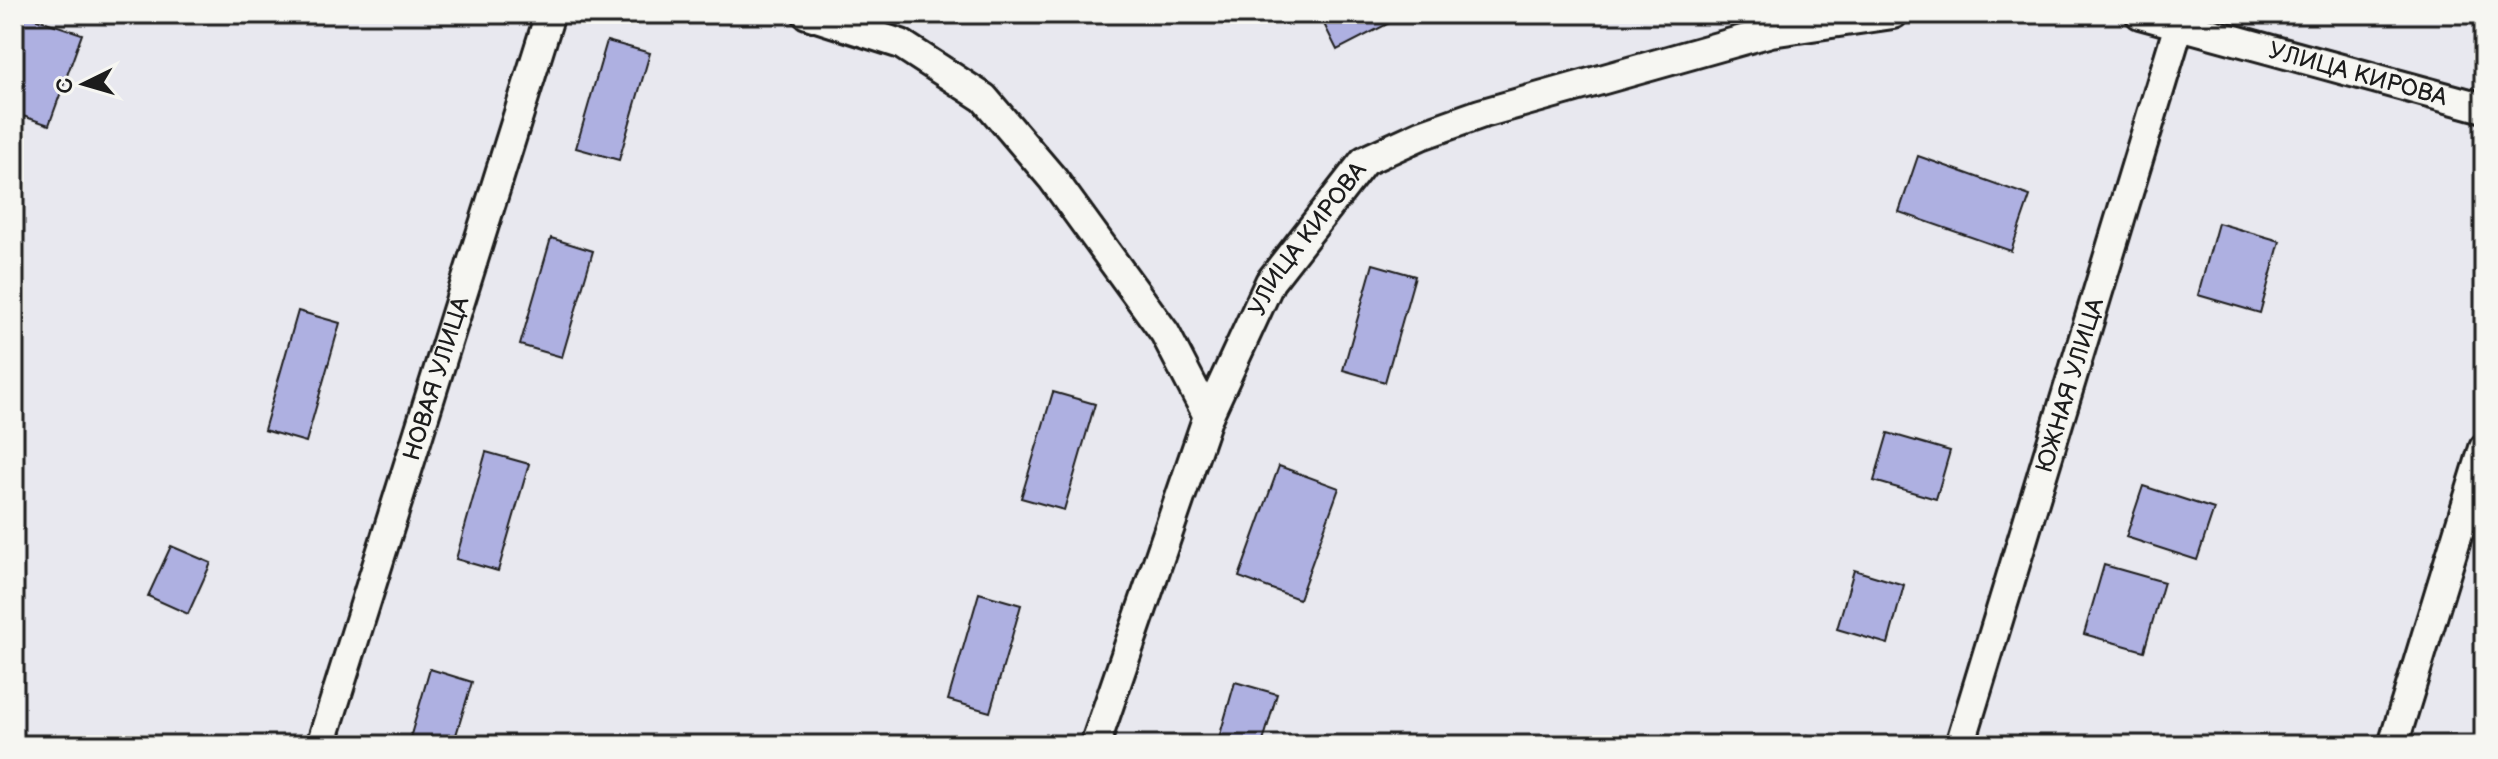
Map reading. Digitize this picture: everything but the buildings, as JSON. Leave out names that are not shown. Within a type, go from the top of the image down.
[{"type":"street","name":"НОВАЯ УЛИЦА","points":[[321,745],[550,14]]},
{"type":"street","points":[[807,14],[901,44],[984,98],[1053,179],[1165,333],[1208,416]]},
{"type":"street","name":"УЛИЦА КИРОВА","points":[[1095,745],[1208,416],[1270,282],[1364,161],[1421,135],[1480,114],[1771,32],[1893,14]]},
{"type":"street","name":"УЛИЦА КИРОВА","points":[[2140,14],[2484,108]]},
{"type":"street","name":"ЮЖНАЯ УЛИЦА","points":[[1960,745],[2179,25]]},
{"type":"street","points":[[2393,745],[2484,448]]}]
